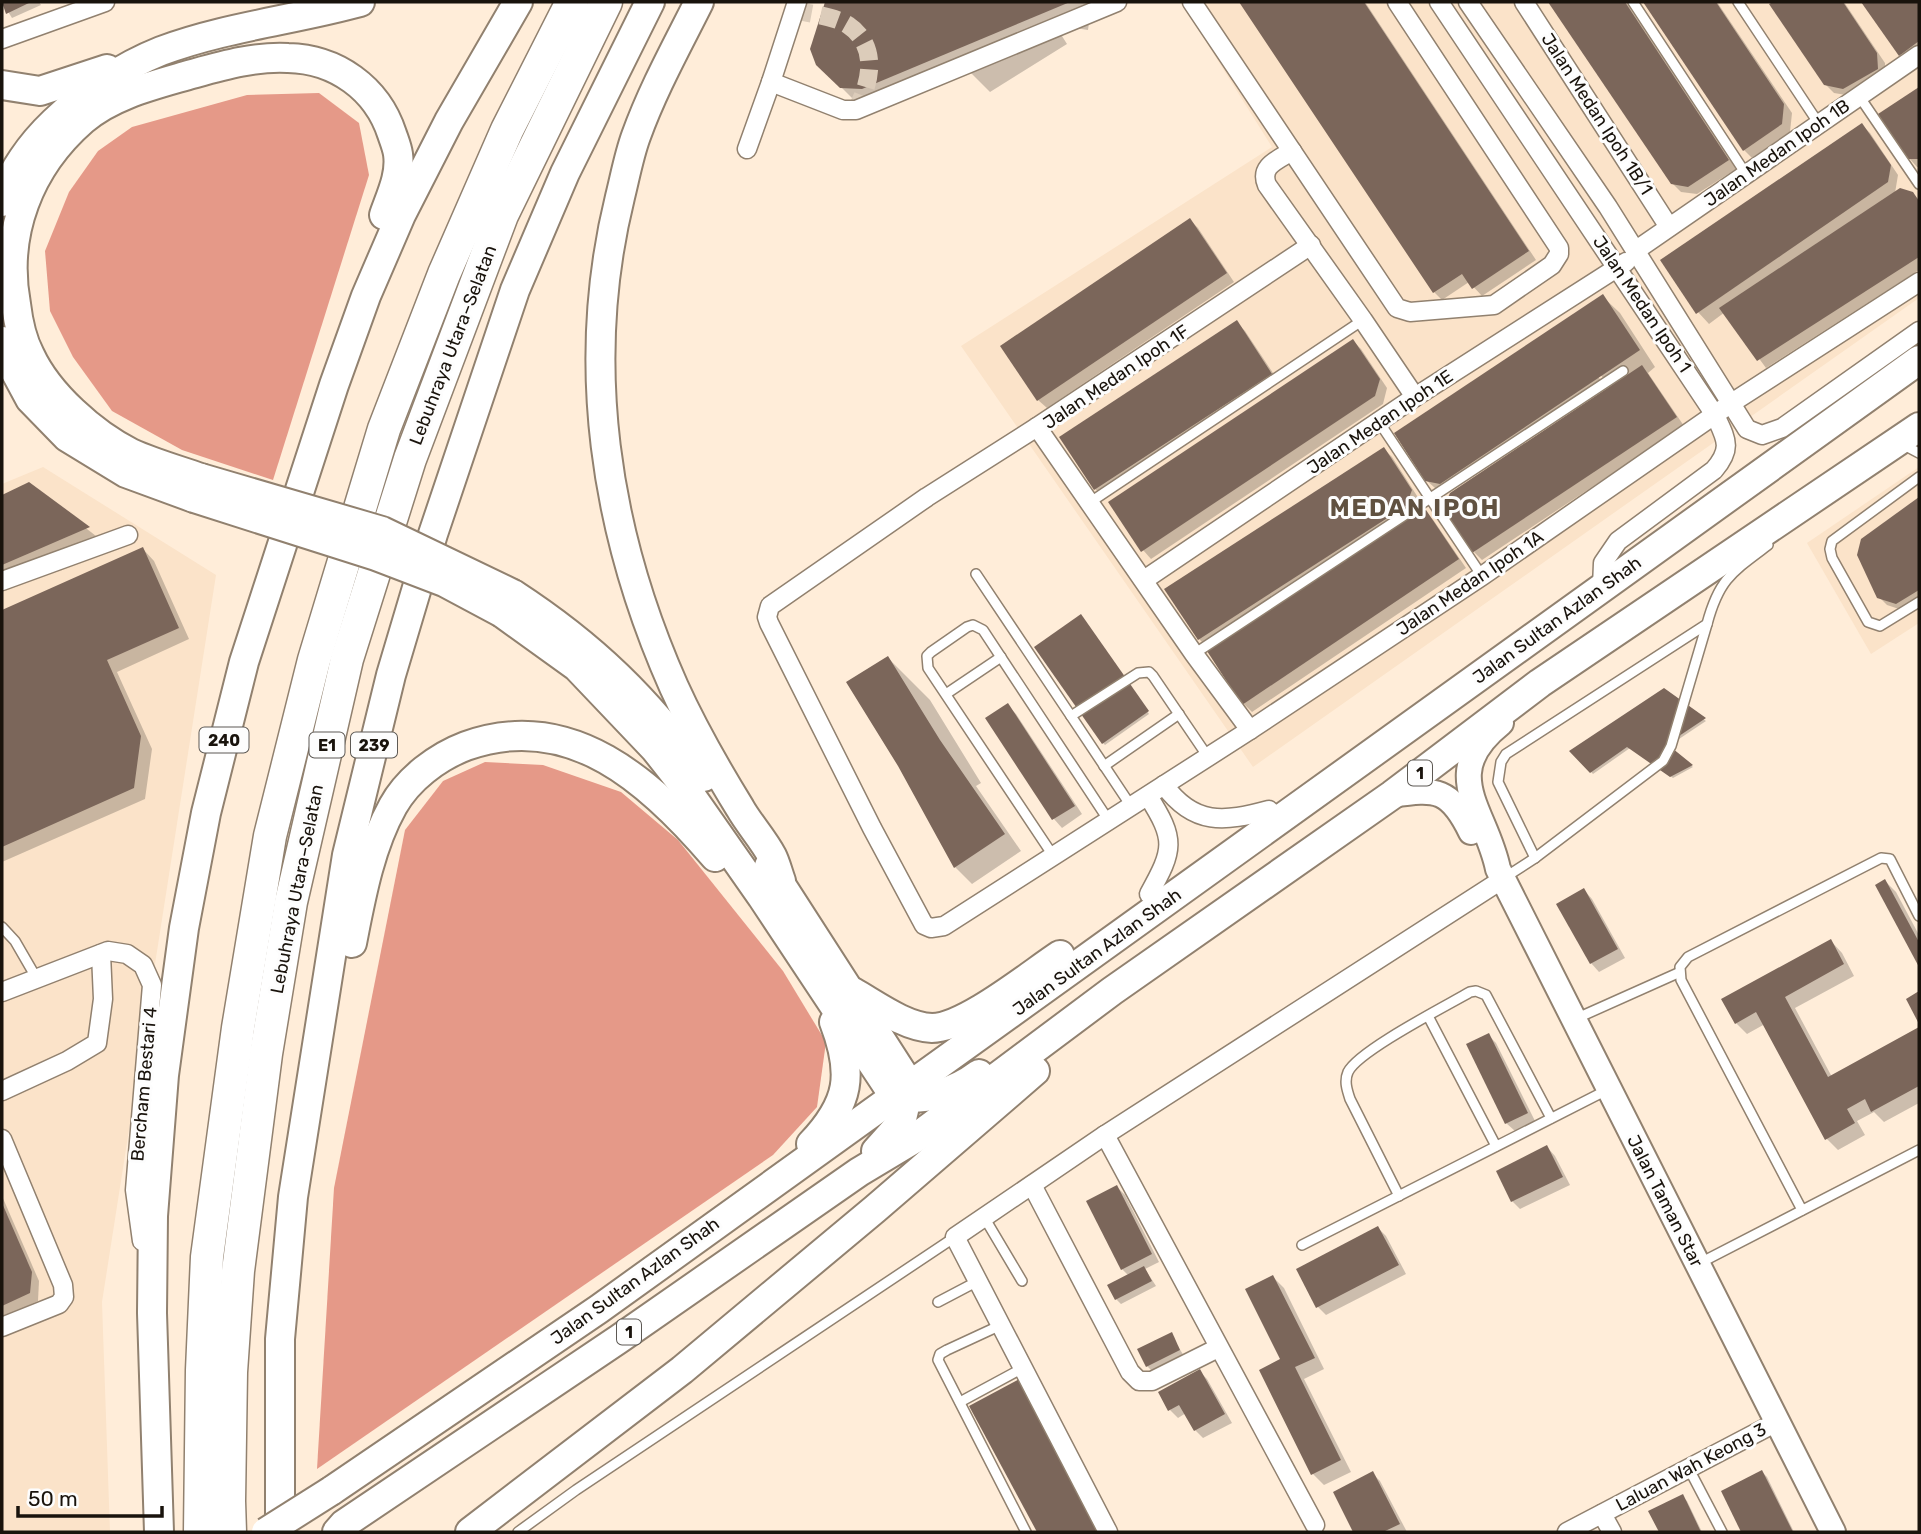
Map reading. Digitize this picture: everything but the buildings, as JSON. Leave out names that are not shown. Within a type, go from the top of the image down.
[{"type":"highway","name":"Lebuhraya Utara–Selatan","points":[[200,1532],[206,1257],[238,1028],[270,836],[314,660],[384,429],[444,274],[507,130],[572,2]]},
{"type":"highway","name":"Lebuhraya Utara–Selatan","points":[[230,1532],[231,1372],[238,1271],[259,1108],[291,902],[347,659],[410,459],[502,215],[606,2]]},
{"type":"main road","points":[[2,85],[40,91],[205,37],[360,2]]},
{"type":"main road","name":"240","points":[[159,1532],[152,1314],[153,1216],[163,1074],[184,928],[206,813],[244,662],[334,385],[366,296],[401,215],[443,133],[518,2]]},
{"type":"main road","name":"239","points":[[280,1532],[280,1339],[293,1197],[347,855],[391,675],[515,290],[565,173],[650,2]]},
{"type":"main road","points":[[699,2],[663,72],[635,138],[613,226],[601,304],[600,389],[614,509],[629,568],[654,639],[679,698],[712,763],[772,856],[771,889]]},
{"type":"main road","points":[[2,202],[20,163],[49,127],[75,102],[113,76],[160,52]]},
{"type":"main road","points":[[198,488],[131,453],[86,424],[58,396],[30,356],[18,317],[11,277],[15,235],[25,200],[39,172],[59,145],[85,119],[116,100],[201,71],[252,60],[289,57],[344,72],[370,93],[388,122],[398,153],[397,181],[372,258],[366,296]]},
{"type":"main road","points":[[2,341],[30,399],[67,437],[126,473],[382,531],[507,603],[577,638],[619,675],[650,707],[696,765],[771,889],[904,1093],[901,1123],[859,1172]]},
{"type":"main road","name":"Jalan Sultan Azlan Shah","points":[[266,1532],[331,1491],[599,1309],[780,1177],[904,1093],[937,1066],[1919,360]]},
{"type":"main road","points":[[1864,400],[1884,398],[1919,384]]},
{"type":"main road","name":"Jalan Sultan Azlan Shah","points":[[334,1530],[619,1339],[859,1172],[914,1139],[1112,991],[1392,795],[1540,683],[1806,502],[1912,440]]},
{"type":"main road","points":[[904,1093],[923,1098],[963,1086],[1423,755],[1540,683]]},
{"type":"main road","points":[[834,988],[916,1025],[932,1028],[967,1017],[1269,810],[1389,721],[1433,710]]},
{"type":"main road","points":[[293,1197],[319,1109],[358,908],[376,842],[394,804],[408,786],[447,753],[475,743],[525,734],[578,746],[632,776],[661,798],[739,884],[771,889]]},
{"type":"main road","points":[[780,1177],[822,1133],[847,1084],[845,1049],[834,988]]},
{"type":"main road","points":[[470,1532],[682,1370],[874,1209],[1086,1027],[1112,991]]},
{"type":"main road","points":[[937,1066],[938,1080],[942,1086],[951,1090]]},
{"type":"street","points":[[2,39],[105,2]]},
{"type":"street","points":[[747,149],[797,2]]},
{"type":"street","points":[[771,82],[843,110],[856,110],[1117,2]]},
{"type":"street","points":[[1192,2],[1394,304],[1401,311],[1410,312],[1494,305],[1557,261],[1557,242],[1397,2]]},
{"type":"street","name":"Jalan Medan Ipoh 1","points":[[1439,2],[1618,268],[1723,410],[1747,429],[1762,435],[1782,428],[1919,331]]},
{"type":"street","name":"Jalan Medan Ipoh 1","points":[[1468,2],[1608,207],[1723,410],[1726,438],[1726,455],[1723,461],[1618,541],[1603,563],[1602,587]]},
{"type":"street","name":"Jalan Medan Ipoh 1B/1","points":[[1524,2],[1669,227]]},
{"type":"street","name":"Jalan Medan Ipoh 1B","points":[[1635,251],[1919,55]]},
{"type":"street","points":[[1292,151],[1270,164],[1264,179],[1415,397]]},
{"type":"street","points":[[1608,207],[1629,256],[1618,268]]},
{"type":"street","name":"Jalan Medan Ipoh 1F","points":[[1250,730],[1194,654],[1037,427],[1311,245]]},
{"type":"street","name":"Jalan Medan Ipoh 1E","points":[[1144,580],[1415,397],[1618,268]]},
{"type":"street","name":"Jalan Medan Ipoh 1A","points":[[1037,427],[781,597],[770,606],[767,617],[872,828],[924,925],[931,928],[944,926],[1250,730],[1482,576],[1723,410],[1919,282]]},
{"type":"street","points":[[2,581],[128,535]]},
{"type":"street","name":"Jalan Taman Star","points":[[1540,683],[1524,705],[1481,743],[1473,756],[1468,785],[1472,800],[1494,846],[1501,874],[1833,1532]]},
{"type":"street","points":[[1164,785],[1175,801],[1197,814],[1226,819],[1269,810]]},
{"type":"street","name":"Jalan Taman Star","points":[[1392,795],[1427,790],[1450,799],[1460,810],[1482,851],[1501,874]]},
{"type":"street","points":[[1148,796],[1166,824],[1169,849],[1165,865],[1149,894]]},
{"type":"street","points":[[1108,1532],[955,1237],[1501,874]]},
{"type":"street","name":"Bercham Bestari 4","points":[[2,992],[108,951],[127,954],[143,965],[152,985],[135,1190],[152,1314]]},
{"type":"street","points":[[2,1091],[67,1061],[97,1042],[103,999],[101,954]]},
{"type":"street","points":[[1105,1135],[1315,1525]]},
{"type":"street","points":[[2,1139],[63,1285],[64,1297],[59,1304],[2,1327]]},
{"type":"street","points":[[1032,1185],[1130,1372],[1139,1381],[1152,1381],[1218,1348]]},
{"type":"street","name":"Laluan Wah Keong 3","points":[[1567,1532],[1776,1422]]},
{"type":"street","points":[[1602,1514],[1612,1532]]},
{"type":"lane","points":[[1633,2],[1746,174]]},
{"type":"lane","points":[[1738,2],[1819,124]]},
{"type":"lane","points":[[1859,96],[1919,184]]},
{"type":"lane","points":[[1088,503],[1363,320]]},
{"type":"lane","points":[[1194,654],[1623,371]]},
{"type":"lane","points":[[1379,422],[1482,576]]},
{"type":"lane","points":[[1919,477],[1832,541],[1830,549],[1832,558],[1868,622],[1880,626],[1919,602]]},
{"type":"lane","points":[[1782,531],[1806,502]]},
{"type":"lane","points":[[1501,874],[1535,858],[1667,756],[1714,598],[1723,583],[1742,564],[1774,541]]},
{"type":"lane","points":[[976,574],[1131,806]]},
{"type":"lane","points":[[1535,858],[1498,782],[1501,762],[1506,754],[1707,624]]},
{"type":"lane","points":[[1054,857],[928,668],[927,656],[967,627],[973,625],[983,630],[1109,821]]},
{"type":"lane","points":[[946,694],[1001,657]]},
{"type":"lane","points":[[1071,716],[1143,671],[1153,676],[1208,757]]},
{"type":"lane","points":[[1104,766],[1179,714]]},
{"type":"lane","points":[[1573,1019],[1678,973],[1683,961],[1688,957],[1881,858],[1890,859],[1919,916]]},
{"type":"lane","points":[[2,927],[15,941],[37,979]]},
{"type":"lane","points":[[1678,973],[1802,1210]]},
{"type":"lane","points":[[1399,1196],[1350,1099],[1346,1086],[1348,1074],[1354,1064],[1373,1050],[1470,992],[1486,995],[1550,1118]]},
{"type":"lane","points":[[1429,1016],[1496,1146]]},
{"type":"lane","points":[[1302,1245],[1608,1089]]},
{"type":"lane","points":[[1697,1265],[1919,1150]]},
{"type":"lane","points":[[984,1217],[1021,1280]]},
{"type":"lane","points":[[518,1532],[576,1490],[955,1237]]},
{"type":"lane","points":[[938,1301],[978,1282]]},
{"type":"lane","points":[[1001,1325],[940,1354],[939,1360],[1026,1532]]},
{"type":"lane","points":[[960,1402],[1023,1368]]},
{"type":"lane","points":[[1689,1469],[1722,1532]]},
{"type":"shaded area","points":[[1181,2],[1919,2],[1919,298],[1253,767],[961,346],[1272,147]]},
{"type":"shaded area","points":[[319,93],[359,123],[369,175],[273,480],[182,450],[112,411],[73,357],[50,311],[45,251],[69,192],[98,151],[132,127],[247,95]]},
{"type":"shaded area","points":[[43,467],[216,575],[102,1302],[110,1532],[2,1532],[2,484]]},
{"type":"shaded area","points":[[1919,467],[1919,623],[1871,654],[1807,543]]},
{"type":"shaded area","points":[[485,762],[543,765],[621,792],[678,840],[783,971],[826,1042],[817,1107],[773,1155],[317,1469],[334,1188],[405,830],[443,781]]},
{"type":"tunnel","points":[[794,10],[842,22],[858,34],[864,43],[868,54],[868,77],[856,110]]},
{"type":"district","name":"MEDAN IPOH","points":[[1415,508]]}]
